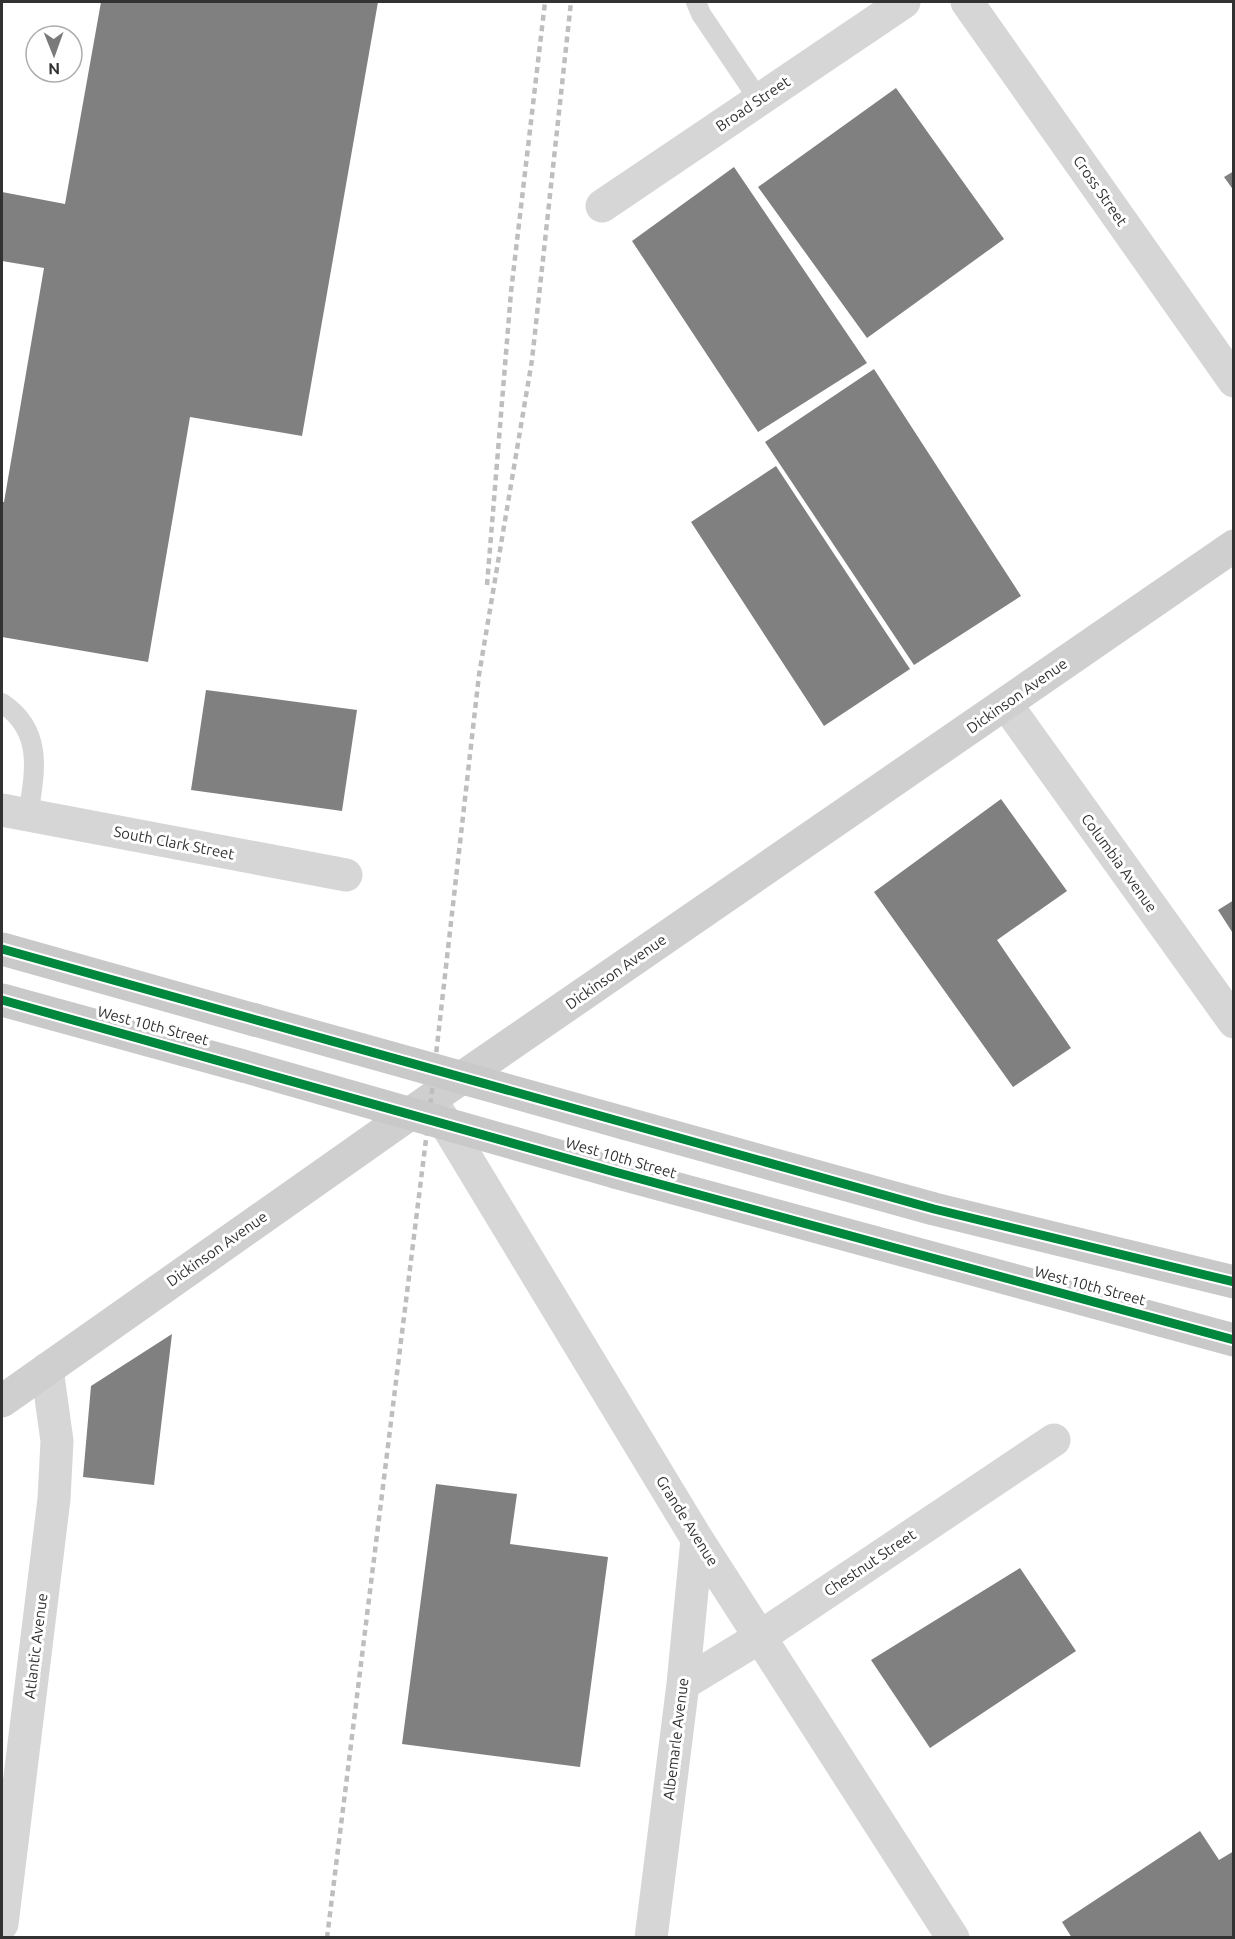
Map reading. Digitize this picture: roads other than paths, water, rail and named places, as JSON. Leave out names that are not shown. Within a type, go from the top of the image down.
[{"type":"main road","name":"Dickinson Avenue","points":[[2,1401],[431,1099],[1233,546]]},
{"type":"main road","points":[[2,949],[934,1209],[1233,1282]]},
{"type":"main road","name":"West 10th Street","points":[[2,1000],[615,1172],[1233,1340]]},
{"type":"street","name":"Broad Street","points":[[602,206],[904,2]]},
{"type":"street","name":"Cross Street","points":[[967,2],[1233,381]]},
{"type":"street","name":"Columbia Avenue","points":[[1005,704],[1233,1022]]},
{"type":"street","name":"South Clark Street","points":[[15,812],[346,875]]},
{"type":"street","name":"Grande Avenue","points":[[431,1099],[697,1539],[953,1938]]},
{"type":"street","name":"Atlantic Avenue","points":[[2,1924],[54,1499],[57,1441],[48,1369]]},
{"type":"street","name":"Chestnut Street","points":[[683,1684],[760,1637],[1054,1440]]},
{"type":"street","name":"Albemarle Avenue","points":[[651,1938],[683,1684],[697,1539]]},
{"type":"lane","points":[[696,2],[701,14],[759,100]]},
{"type":"lane","points":[[2,703],[12,710],[30,736],[35,754],[36,771],[15,812]]},
{"type":"railway","points":[[487,585],[511,292],[545,2]]},
{"type":"railway","points":[[327,1938],[431,1099],[479,675],[532,360],[571,2]]}]
